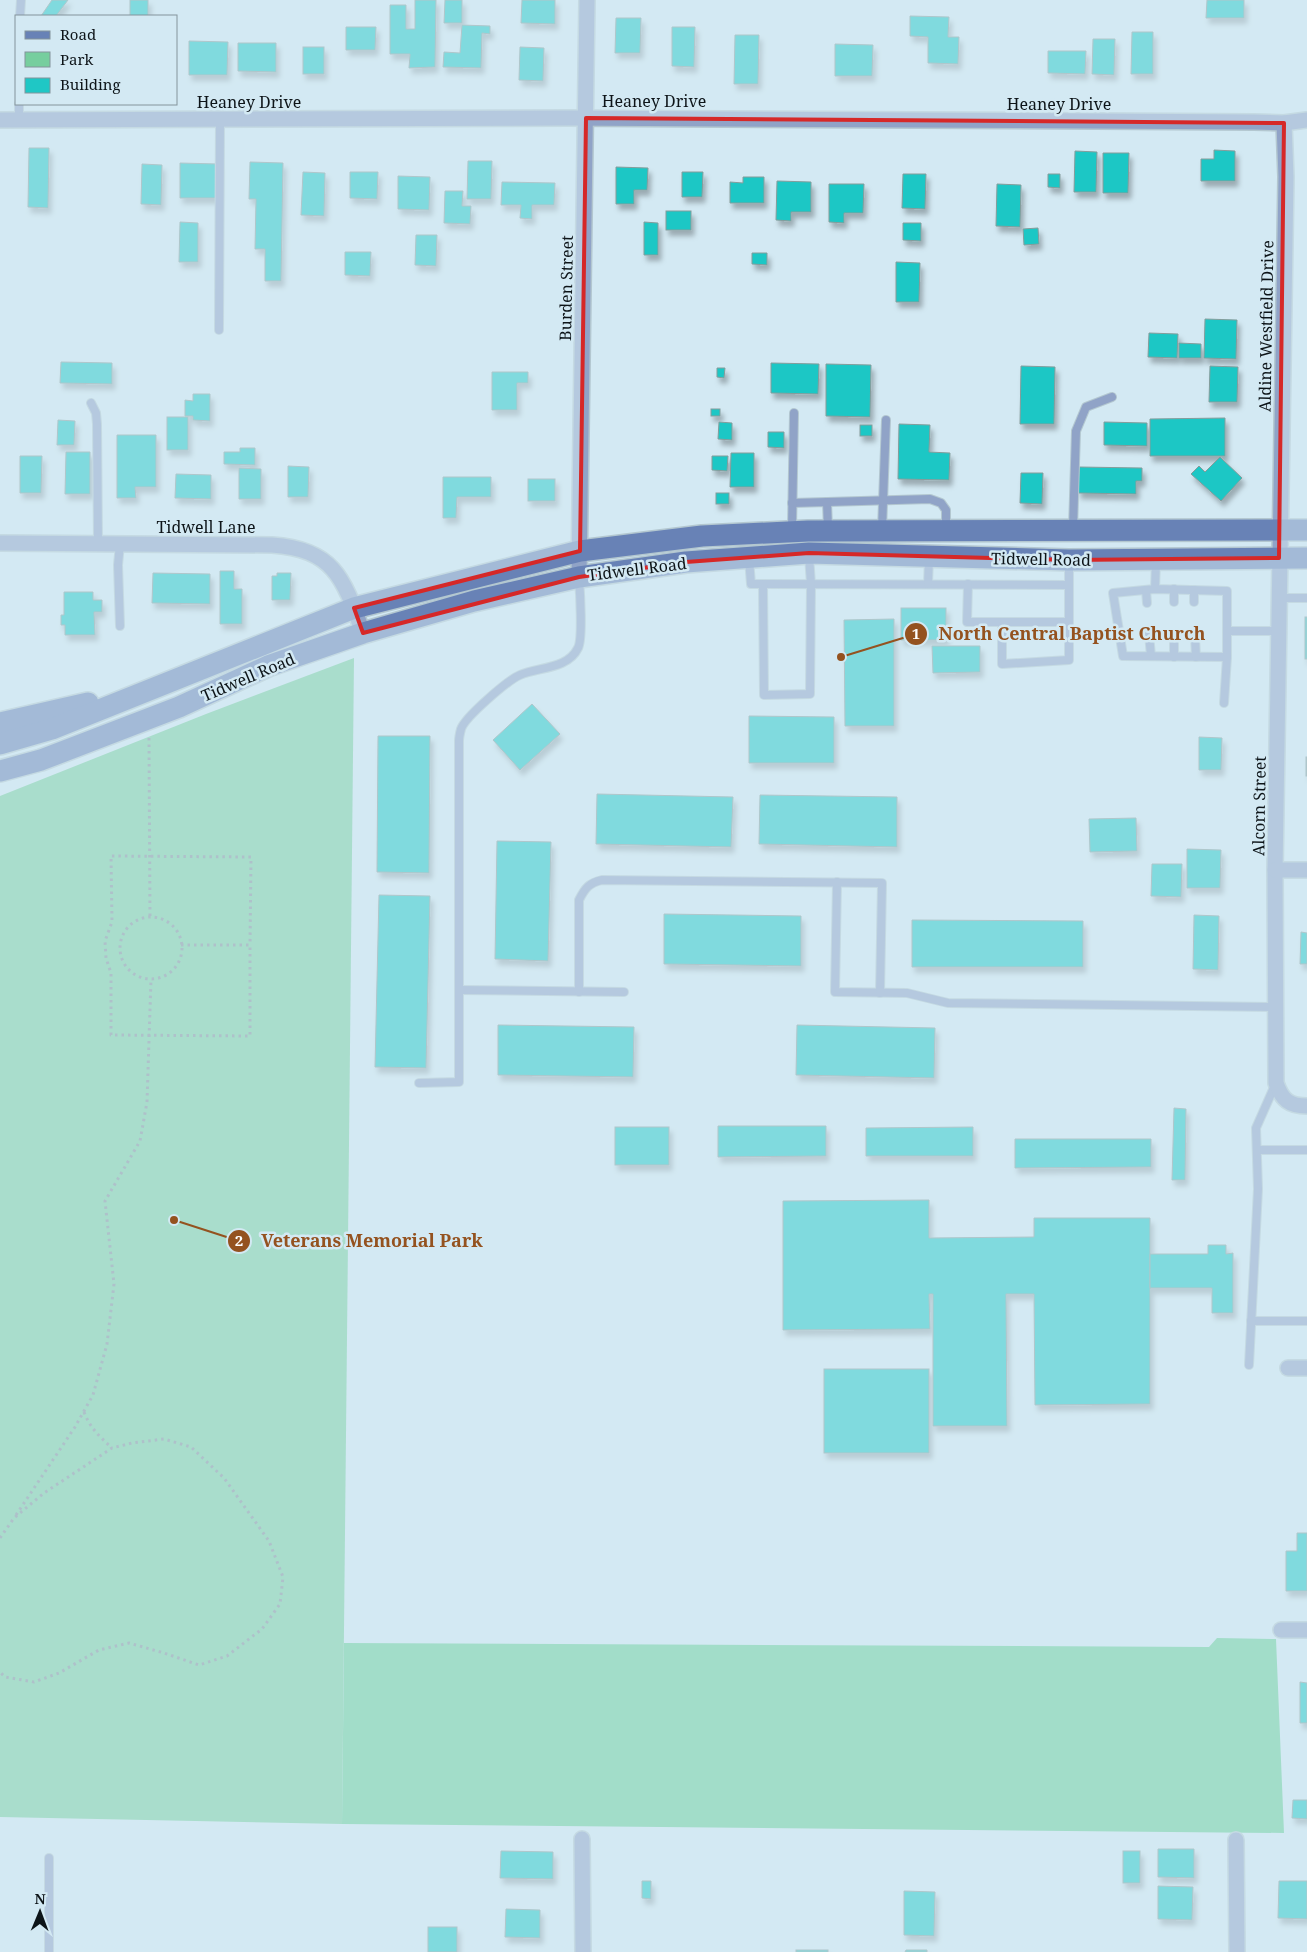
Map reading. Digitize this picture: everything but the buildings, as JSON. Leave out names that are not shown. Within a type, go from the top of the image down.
[{"type":"main road","name":"Tidwell Road","points":[[0,744],[52,729],[354,608],[580,551],[702,536],[809,531],[1307,530]]},
{"type":"main road","points":[[808,553],[809,531]]},
{"type":"main road","points":[[1069,560],[1073,531]]},
{"type":"main road","name":"Tidwell Road","points":[[0,771],[41,760],[179,707],[268,666],[363,633],[474,601],[579,576],[686,562],[808,553],[1069,560],[1307,558]]},
{"type":"main road","points":[[0,723],[173,682]]},
{"type":"main road","points":[[0,778],[41,760]]},
{"type":"street","name":"Burden Street","points":[[579,576],[587,0]]},
{"type":"street","name":"Heaney Drive","points":[[0,120],[586,118],[1254,122],[1284,124],[1307,120]]},
{"type":"street","name":"Aldine Westfield Drive","points":[[1280,529],[1286,178],[1284,124]]},
{"type":"street","name":"Alcorn Street","points":[[1276,1083],[1275,870],[1280,529]]},
{"type":"street","name":"Tidwell Lane","points":[[0,543],[272,545],[305,550],[322,559],[344,582],[363,633]]},
{"type":"street","points":[[1275,870],[1307,870]]},
{"type":"street","points":[[1276,1083],[1280,1096],[1289,1102],[1307,1106]]},
{"type":"street","points":[[1288,1368],[1307,1368]]},
{"type":"street","points":[[1281,1630],[1307,1630]]},
{"type":"street","points":[[582,1839],[583,1952]]},
{"type":"street","points":[[1236,1840],[1237,1952]]},
{"type":"lane","points":[[20,0],[20,15]]},
{"type":"lane","points":[[19,120],[20,105]]},
{"type":"lane","points":[[219,330],[220,119]]},
{"type":"lane","points":[[1073,531],[1076,431],[1086,407],[1112,397]]},
{"type":"lane","points":[[91,403],[96,413],[98,544]]},
{"type":"lane","points":[[794,413],[792,503],[809,531],[827,502]]},
{"type":"lane","points":[[882,530],[886,420]]},
{"type":"lane","points":[[792,503],[930,500],[941,503],[946,510],[946,531]]},
{"type":"lane","points":[[120,544],[118,565],[120,626]]},
{"type":"lane","points":[[763,584],[764,695],[810,694],[811,584],[808,553]]},
{"type":"lane","points":[[928,584],[929,556]]},
{"type":"lane","points":[[748,558],[751,584],[1069,585]]},
{"type":"lane","points":[[1155,589],[1156,559]]},
{"type":"lane","points":[[1002,622],[1002,664],[1069,660],[1069,560]]},
{"type":"lane","points":[[419,1083],[459,1082],[459,740],[461,728],[470,715],[513,678],[563,662],[572,656],[579,647],[579,576]]},
{"type":"lane","points":[[968,584],[967,622],[1069,622]]},
{"type":"lane","points":[[1224,703],[1227,657],[1227,591],[1155,589],[1113,592],[1122,656],[1227,657]]},
{"type":"lane","points":[[1174,589],[1174,602]]},
{"type":"lane","points":[[1146,590],[1147,603]]},
{"type":"lane","points":[[1194,590],[1194,602]]},
{"type":"lane","points":[[1279,598],[1307,598]]},
{"type":"lane","points":[[1227,631],[1279,631]]},
{"type":"lane","points":[[1149,634],[1151,656]]},
{"type":"lane","points":[[1174,637],[1174,656]]},
{"type":"lane","points":[[1195,637],[1196,657]]},
{"type":"lane","points":[[579,992],[579,900],[584,890],[592,882],[602,880],[882,883],[880,993]]},
{"type":"lane","points":[[837,882],[835,992],[907,993],[948,1003],[1276,1007]]},
{"type":"lane","points":[[459,990],[624,992]]},
{"type":"lane","points":[[1249,1365],[1258,1189],[1256,1128],[1276,1083]]},
{"type":"lane","points":[[1257,1150],[1307,1150]]},
{"type":"lane","points":[[1251,1321],[1307,1320]]},
{"type":"lane","points":[[49,1858],[49,1952]]},
{"type":"path","points":[[149,734],[150,918]]},
{"type":"path","points":[[111,856],[251,856],[250,945],[250,1036],[111,1035],[111,973],[106,958],[105,941],[112,922],[111,856]]},
{"type":"path","points":[[150,918],[165,921],[171,925],[180,938],[181,945],[179,959],[171,971],[151,979],[136,975],[129,970],[124,964],[120,948],[124,933],[128,927],[135,922],[150,918]]},
{"type":"path","points":[[181,945],[250,945]]},
{"type":"path","points":[[0,1538],[84,1411],[92,1395],[107,1344],[114,1284],[105,1201],[140,1140],[147,1102],[151,979]]},
{"type":"path","points":[[84,1411],[87,1421],[95,1433],[112,1448]]},
{"type":"path","points":[[0,1672],[5,1677],[34,1682],[59,1673],[99,1650],[128,1643],[199,1665],[227,1656],[262,1629],[280,1604],[283,1577],[269,1541],[224,1478],[191,1447],[164,1439],[132,1442],[112,1448],[44,1493],[14,1518]]},
{"type":"highlighted area","points":[[586,118],[1284,123],[1279,558],[1069,560],[809,553],[686,562],[579,577],[363,633],[354,608],[580,551]]},
{"type":"green space","points":[[354,658],[342,1824],[0,1817],[0,796],[206,714]]},
{"type":"green space","points":[[1217,1638],[1276,1639],[1284,1833],[342,1824],[344,1643],[1209,1647]]},
{"type":"place","name":"North Central Baptist Church","points":[[841,657]]},
{"type":"place","name":"Veterans Memorial Park","points":[[174,1220]]}]
